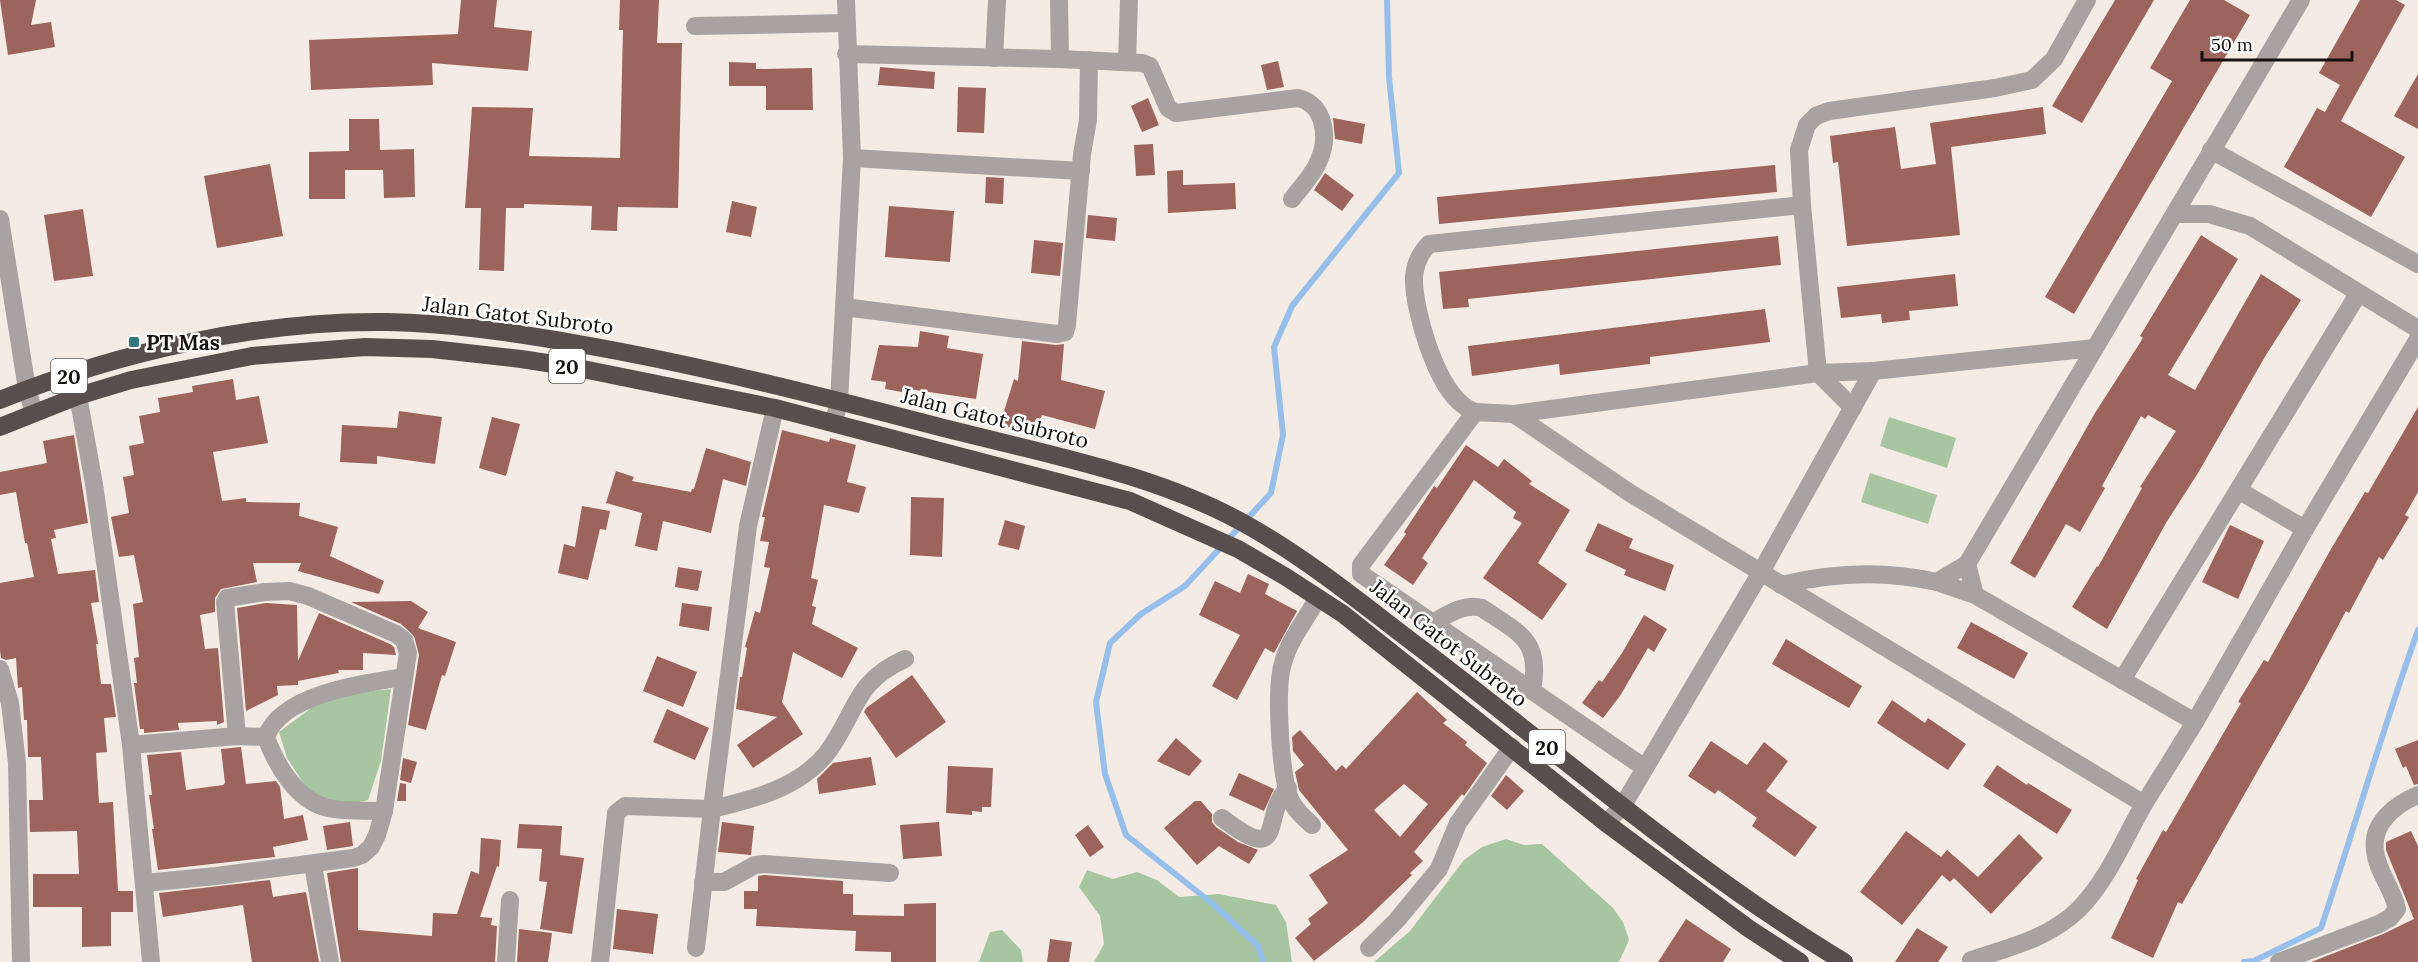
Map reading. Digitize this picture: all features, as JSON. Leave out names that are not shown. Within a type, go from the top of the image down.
[{"type":"highway","name":"Jalan Gatot Subroto","points":[[0,400],[27,389],[139,355],[240,333],[268,328],[384,322],[488,330],[635,353],[839,401],[1126,475],[1214,509],[1252,528],[1309,564],[1491,702],[1622,807],[1751,902],[1844,962]]},
{"type":"highway","name":"Jalan Gatot Subroto","points":[[0,427],[78,396],[131,380],[252,356],[365,347],[432,350],[521,359],[662,384],[775,408],[1130,501],[1238,549],[1343,614],[1606,823],[1738,921],[1800,962]]},
{"type":"street","points":[[834,422],[839,401],[852,158],[846,54],[846,0]]},
{"type":"street","points":[[994,58],[997,0]]},
{"type":"street","points":[[1059,0],[1060,59]]},
{"type":"street","points":[[1127,62],[1129,0]]},
{"type":"street","points":[[1853,408],[1818,374],[1799,150],[1807,125],[1816,116],[1829,111],[1995,88],[2032,80],[2054,59],[2087,0]]},
{"type":"street","points":[[1937,582],[1967,564],[2301,0]]},
{"type":"street","points":[[695,26],[846,23]]},
{"type":"street","points":[[846,54],[1142,63],[1150,66],[1168,108],[1176,113],[1298,98],[1312,103],[1320,114],[1323,147],[1320,160],[1292,199]]},
{"type":"street","points":[[844,307],[1057,334],[1065,332],[1088,120],[1089,60]]},
{"type":"street","points":[[2211,150],[2418,264]]},
{"type":"street","points":[[852,158],[1081,171]]},
{"type":"street","points":[[1802,206],[1429,244],[1420,253],[1414,277],[1424,336],[1431,357],[1462,405],[1475,412],[1514,414],[1818,374],[1873,371],[2095,348]]},
{"type":"street","points":[[2175,214],[2209,214],[2250,226],[2418,329]]},
{"type":"street","points":[[0,219],[27,389],[34,413]]},
{"type":"street","points":[[2122,680],[2358,294]]},
{"type":"street","points":[[1971,960],[2040,935],[2078,910],[2108,868],[2144,804],[2196,722],[2305,529],[2418,339]]},
{"type":"street","points":[[1606,823],[1622,807],[1761,572],[1873,371]]},
{"type":"street","points":[[78,396],[94,484],[131,745],[151,962]]},
{"type":"street","points":[[696,948],[748,526],[775,408]]},
{"type":"street","points":[[1475,412],[1360,569],[1364,577],[1434,622],[1645,768]]},
{"type":"street","points":[[1514,414],[1630,493],[2144,804]]},
{"type":"street","points":[[2238,490],[2305,529]]},
{"type":"street","points":[[1967,564],[1975,595]]},
{"type":"street","points":[[1781,585],[1812,578],[1855,573],[1908,576],[1937,582],[1975,595],[2196,722]]},
{"type":"street","points":[[145,883],[313,865],[362,855],[371,847],[384,812],[407,645],[396,634],[308,596],[289,591],[227,598],[225,602],[237,736]]},
{"type":"street","points":[[1312,825],[1299,813],[1291,800],[1288,788],[1282,755],[1279,682],[1282,664],[1288,649],[1318,598]]},
{"type":"street","points":[[1434,622],[1461,609],[1474,606],[1482,608],[1522,636],[1532,649],[1535,661],[1532,690]]},
{"type":"street","points":[[600,962],[616,813],[626,806],[712,809],[776,791],[806,773],[825,754],[838,737],[852,709],[871,680],[888,667],[905,659]]},
{"type":"street","points":[[0,669],[10,703],[17,763],[21,962]]},
{"type":"street","points":[[384,812],[328,808],[310,801],[279,766],[266,737],[270,725],[301,703],[363,683],[404,677]]},
{"type":"street","points":[[131,745],[237,736],[266,737]]},
{"type":"street","points":[[1369,948],[1397,920],[1439,869],[1458,823],[1512,747]]},
{"type":"street","points":[[1222,818],[1251,838],[1265,837],[1273,825],[1281,795],[1288,788]]},
{"type":"street","points":[[2279,962],[2390,918],[2397,909],[2374,852],[2375,835],[2383,819],[2404,800],[2418,795]]},
{"type":"street","points":[[703,882],[724,882],[755,865],[764,864],[890,873]]},
{"type":"street","points":[[313,865],[330,962]]},
{"type":"street","points":[[506,962],[510,900]]},
{"type":"green space","points":[[1889,417],[1956,438],[1947,468],[1880,446]]},
{"type":"green space","points":[[1870,473],[1937,495],[1928,524],[1861,502]]},
{"type":"green space","points":[[391,689],[381,761],[368,800],[346,805],[315,801],[287,758],[279,732],[318,703],[346,694]]},
{"type":"green space","points":[[1506,839],[1524,845],[1542,844],[1613,908],[1623,922],[1629,940],[1619,962],[1374,962],[1410,931],[1464,860],[1482,847]]},
{"type":"green space","points":[[1087,870],[1113,879],[1137,872],[1157,880],[1179,897],[1219,894],[1276,905],[1286,922],[1292,962],[1094,962],[1104,944],[1100,916],[1079,887]]},
{"type":"green space","points":[[1002,930],[1021,950],[1023,962],[979,962],[990,932]]},
{"type":"building","points":[[0,0],[36,0],[31,25],[51,22],[55,47],[8,55]]},
{"type":"building","points":[[461,0],[497,0],[494,27],[532,31],[528,71],[432,63],[433,85],[311,90],[309,40],[458,34]]},
{"type":"building","points":[[620,0],[659,0],[657,43],[682,43],[678,208],[618,207],[617,231],[591,230],[592,206],[524,204],[524,208],[506,208],[504,271],[479,270],[481,208],[465,208],[472,107],[533,108],[529,156],[620,158],[623,30],[619,30]]},
{"type":"building","points":[[2115,0],[2154,0],[2082,123],[2052,106]]},
{"type":"building","points":[[2190,0],[2224,0],[2250,15],[2074,314],[2045,297],[2172,81],[2150,68]]},
{"type":"building","points":[[2360,0],[2396,0],[2405,5],[2341,121],[2405,157],[2371,217],[2284,167],[2317,108],[2325,112],[2340,85],[2319,73]]},
{"type":"building","points":[[1278,61],[1284,87],[1267,90],[1261,65]]},
{"type":"building","points":[[729,62],[756,63],[756,69],[812,68],[813,110],[766,110],[766,86],[729,86]]},
{"type":"building","points":[[880,67],[935,72],[934,89],[878,85]]},
{"type":"building","points":[[2418,74],[2418,129],[2394,116]]},
{"type":"building","points":[[958,87],[986,88],[984,133],[957,132]]},
{"type":"building","points":[[1148,98],[1159,125],[1142,132],[1131,106]]},
{"type":"building","points":[[2043,107],[2046,134],[1951,147],[1960,235],[1847,246],[1838,162],[1833,163],[1830,136],[1895,127],[1901,169],[1936,164],[1930,123]]},
{"type":"building","points":[[1333,118],[1365,124],[1362,144],[1335,139]]},
{"type":"building","points":[[349,119],[379,119],[380,150],[414,149],[415,197],[384,198],[383,170],[345,170],[345,199],[309,199],[309,152],[349,151]]},
{"type":"building","points":[[1153,144],[1155,175],[1136,176],[1134,145]]},
{"type":"building","points":[[270,164],[283,236],[217,248],[204,176]]},
{"type":"building","points":[[1775,165],[1777,192],[1439,224],[1437,197]]},
{"type":"building","points":[[1183,170],[1183,185],[1235,183],[1236,209],[1168,213],[1167,171]]},
{"type":"building","points":[[1325,173],[1354,195],[1342,211],[1314,190]]},
{"type":"building","points":[[986,177],[1004,178],[1003,204],[985,203]]},
{"type":"building","points":[[732,201],[757,207],[751,237],[726,232]]},
{"type":"building","points":[[889,206],[954,211],[950,262],[885,257]]},
{"type":"building","points":[[83,209],[93,276],[54,281],[44,215]]},
{"type":"building","points":[[1088,215],[1117,218],[1115,241],[1086,238]]},
{"type":"building","points":[[2201,235],[2238,259],[2168,375],[2195,390],[2261,274],[2301,300],[2166,523],[2107,629],[2072,607],[2098,567],[2142,488],[2140,487],[2176,431],[2148,415],[2145,419],[2141,416],[2102,486],[2105,488],[2080,532],[2066,524],[2035,578],[2010,563],[2095,413],[2143,338],[2140,336]]},
{"type":"building","points":[[1778,236],[1781,265],[1468,299],[1469,307],[1443,309],[1439,272]]},
{"type":"building","points":[[1034,240],[1063,243],[1060,276],[1031,273]]},
{"type":"building","points":[[1955,274],[1958,306],[1909,311],[1910,320],[1882,323],[1881,314],[1841,318],[1837,287]]},
{"type":"building","points":[[1765,309],[1770,342],[1650,357],[1650,364],[1560,375],[1559,364],[1472,376],[1468,346]]},
{"type":"building","points":[[920,331],[949,336],[947,348],[983,354],[976,399],[902,388],[902,392],[885,389],[886,382],[871,380],[879,345],[918,347]]},
{"type":"building","points":[[1022,341],[1064,344],[1061,380],[1105,391],[1095,429],[1042,415],[1035,435],[1000,424],[1014,379],[1018,381]]},
{"type":"building","points":[[233,379],[236,400],[259,396],[268,443],[213,452],[222,501],[246,498],[246,502],[300,503],[299,516],[338,527],[330,556],[384,581],[379,594],[298,571],[301,563],[253,563],[257,582],[221,589],[215,598],[215,612],[200,615],[205,649],[218,648],[224,722],[217,725],[217,721],[178,723],[179,730],[144,733],[144,729],[140,729],[134,683],[137,683],[134,658],[139,657],[133,604],[143,602],[134,555],[119,557],[111,517],[129,513],[123,477],[134,475],[129,446],[144,443],[139,416],[160,412],[158,398],[193,392],[192,386]]},
{"type":"building","points":[[2418,407],[2418,492],[2405,515],[2409,517],[2383,560],[2379,557],[2349,613],[2346,611],[2182,904],[2178,902],[2153,958],[2111,938],[2138,880],[2136,879],[2163,830],[2166,832],[2241,703],[2238,702],[2264,660],[2268,662],[2331,549],[2365,492],[2368,493]]},
{"type":"building","points":[[399,411],[442,417],[435,464],[377,456],[377,464],[340,462],[342,425],[397,428]]},
{"type":"building","points":[[492,417],[520,424],[506,476],[479,468]]},
{"type":"building","points":[[782,430],[829,442],[830,438],[856,445],[847,482],[866,487],[859,513],[824,505],[811,578],[818,580],[812,606],[816,607],[812,624],[858,648],[842,678],[793,652],[782,702],[803,734],[753,768],[737,745],[777,717],[736,709],[747,648],[745,647],[755,611],[760,613],[770,568],[764,567],[769,542],[760,541],[765,517],[762,517]]},
{"type":"building","points":[[74,435],[88,523],[54,530],[56,538],[51,539],[58,574],[95,570],[99,602],[91,603],[98,644],[96,644],[101,684],[111,684],[116,717],[104,718],[107,752],[96,753],[99,803],[113,802],[118,891],[133,891],[133,912],[111,912],[111,946],[82,947],[82,907],[33,907],[33,874],[79,874],[77,831],[30,832],[29,800],[43,800],[41,757],[28,757],[27,720],[24,720],[22,687],[18,688],[16,658],[6,660],[1,658],[0,650],[0,583],[34,577],[16,492],[0,495],[0,472],[47,463],[43,441]]},
{"type":"building","points":[[1466,445],[1498,467],[1504,459],[1532,481],[1529,484],[1570,510],[1538,563],[1567,584],[1542,620],[1483,578],[1522,523],[1513,518],[1516,512],[1474,480],[1422,558],[1428,563],[1413,585],[1384,565],[1406,534],[1404,532],[1434,486],[1437,488]]},
{"type":"building","points":[[706,448],[751,462],[746,486],[723,479],[711,533],[663,521],[657,551],[635,546],[642,513],[606,503],[616,471],[634,477],[632,481],[691,492],[694,489]]},
{"type":"building","points":[[911,497],[944,498],[942,557],[910,555]]},
{"type":"building","points":[[582,506],[610,511],[606,530],[600,529],[588,580],[558,573],[564,544],[575,547]]},
{"type":"building","points":[[1005,520],[1025,526],[1019,550],[998,545]]},
{"type":"building","points":[[1598,523],[1633,539],[1629,548],[1674,565],[1665,591],[1624,575],[1626,570],[1585,551]]},
{"type":"building","points":[[2230,525],[2264,541],[2238,599],[2202,582]]},
{"type":"building","points":[[678,567],[702,571],[698,591],[675,587]]},
{"type":"building","points":[[1248,574],[1269,584],[1265,594],[1297,611],[1274,653],[1265,648],[1237,700],[1212,686],[1240,635],[1199,615],[1215,581],[1240,593]]},
{"type":"building","points":[[411,601],[428,612],[418,628],[456,642],[445,676],[442,675],[426,730],[408,725],[419,655],[414,636],[401,624],[351,602]]},
{"type":"building","points":[[266,603],[297,605],[298,661],[319,613],[390,644],[394,647],[396,655],[363,653],[363,670],[338,670],[339,673],[298,681],[298,685],[277,686],[278,695],[246,711],[237,608]]},
{"type":"building","points":[[682,603],[712,607],[709,631],[679,626]]},
{"type":"building","points":[[1644,615],[1667,629],[1654,652],[1648,648],[1620,696],[1603,718],[1582,703],[1599,680],[1602,682]]},
{"type":"building","points":[[1971,622],[2028,653],[2014,679],[1957,648]]},
{"type":"building","points":[[1786,639],[1862,686],[1849,708],[1772,664]]},
{"type":"building","points":[[657,656],[697,672],[683,707],[643,691]]},
{"type":"building","points":[[912,675],[946,722],[896,758],[864,712],[866,708]]},
{"type":"building","points":[[1417,692],[1447,720],[1443,723],[1467,742],[1465,745],[1487,763],[1464,796],[1462,794],[1414,852],[1423,861],[1410,873],[1412,875],[1362,923],[1314,961],[1295,938],[1311,924],[1308,919],[1328,903],[1309,875],[1348,850],[1299,790],[1295,772],[1304,765],[1293,751],[1292,737],[1300,730],[1336,771],[1342,765],[1346,769]],"holes":[[[1404,784],[1428,804],[1400,837],[1374,810]]]},
{"type":"building","points":[[1892,700],[1925,723],[1928,718],[1966,744],[1948,770],[1877,723]]},
{"type":"building","points":[[667,709],[709,728],[695,760],[653,742]]},
{"type":"building","points":[[1176,738],[1202,761],[1189,776],[1157,761]]},
{"type":"building","points":[[2418,740],[2418,784],[2414,785],[2395,749]]},
{"type":"building","points":[[1711,741],[1747,765],[1764,742],[1788,761],[1766,791],[1817,827],[1795,857],[1752,826],[1757,818],[1718,790],[1715,794],[1688,776]]},
{"type":"building","points":[[241,747],[246,784],[276,781],[280,787],[284,819],[303,815],[308,840],[273,847],[275,857],[158,870],[152,829],[154,829],[149,795],[152,795],[147,755],[181,752],[186,790],[223,785],[225,783],[221,749]]},
{"type":"building","points":[[871,757],[876,785],[819,794],[817,779],[833,763]]},
{"type":"building","points":[[403,758],[417,762],[411,783],[400,780]]},
{"type":"building","points":[[1997,765],[2072,810],[2057,834],[1983,786]]},
{"type":"building","points":[[948,766],[993,768],[991,807],[982,807],[982,812],[972,811],[972,815],[946,813]]},
{"type":"building","points":[[1239,773],[1274,789],[1264,811],[1229,795]]},
{"type":"building","points":[[1506,775],[1524,791],[1507,810],[1491,796]]},
{"type":"building","points":[[400,783],[406,784],[406,801],[397,801]]},
{"type":"building","points":[[1195,801],[1201,801],[1212,814],[1212,822],[1216,827],[1238,842],[1258,850],[1249,864],[1219,846],[1197,865],[1164,828]]},
{"type":"building","points":[[350,822],[353,846],[327,850],[323,826]]},
{"type":"building","points":[[722,822],[754,826],[751,855],[718,852]]},
{"type":"building","points":[[939,822],[942,856],[903,859],[900,825]]},
{"type":"building","points":[[519,824],[562,826],[560,855],[584,858],[572,934],[540,929],[547,882],[539,881],[542,849],[517,848]]},
{"type":"building","points":[[1088,825],[1104,847],[1090,857],[1075,835]]},
{"type":"building","points":[[1906,831],[1941,857],[1947,850],[1978,877],[2019,834],[2043,858],[1991,914],[1954,878],[1950,882],[1942,875],[1902,925],[1860,892]]},
{"type":"building","points":[[2411,831],[2418,846],[2418,962],[2311,962],[2383,934],[2414,919],[2386,850],[2386,842]]},
{"type":"building","points":[[481,838],[501,840],[499,867],[497,866],[480,917],[492,918],[491,925],[497,926],[495,962],[341,962],[327,873],[358,868],[358,930],[432,936],[433,913],[457,914],[471,871],[479,874]]},
{"type":"building","points":[[758,876],[843,881],[843,894],[853,894],[853,915],[904,916],[904,904],[936,903],[936,962],[891,962],[891,952],[855,951],[856,931],[756,926],[757,909],[744,909],[744,891],[758,891]]},
{"type":"building","points":[[270,880],[273,897],[306,892],[319,962],[252,962],[243,905],[163,917],[159,893]]},
{"type":"building","points":[[617,909],[658,914],[653,954],[613,949]]},
{"type":"building","points":[[1686,919],[1731,949],[1723,962],[1658,962]]},
{"type":"building","points":[[1917,928],[1948,947],[1938,962],[1895,962]]},
{"type":"building","points":[[519,929],[552,933],[548,962],[517,962]]},
{"type":"building","points":[[1050,939],[1072,942],[1069,962],[1047,962]]},
{"type":"waterway","points":[[1263,962],[1258,946],[1213,904],[1126,835],[1105,774],[1096,702],[1110,643],[1141,614],[1185,586],[1271,493],[1283,435],[1274,347],[1292,306],[1399,173],[1389,77],[1387,0]]},
{"type":"waterway","points":[[2244,962],[2254,961],[2321,928],[2418,630]]},
{"type":"place","name":"PT Mas","points":[[134,342]]}]
